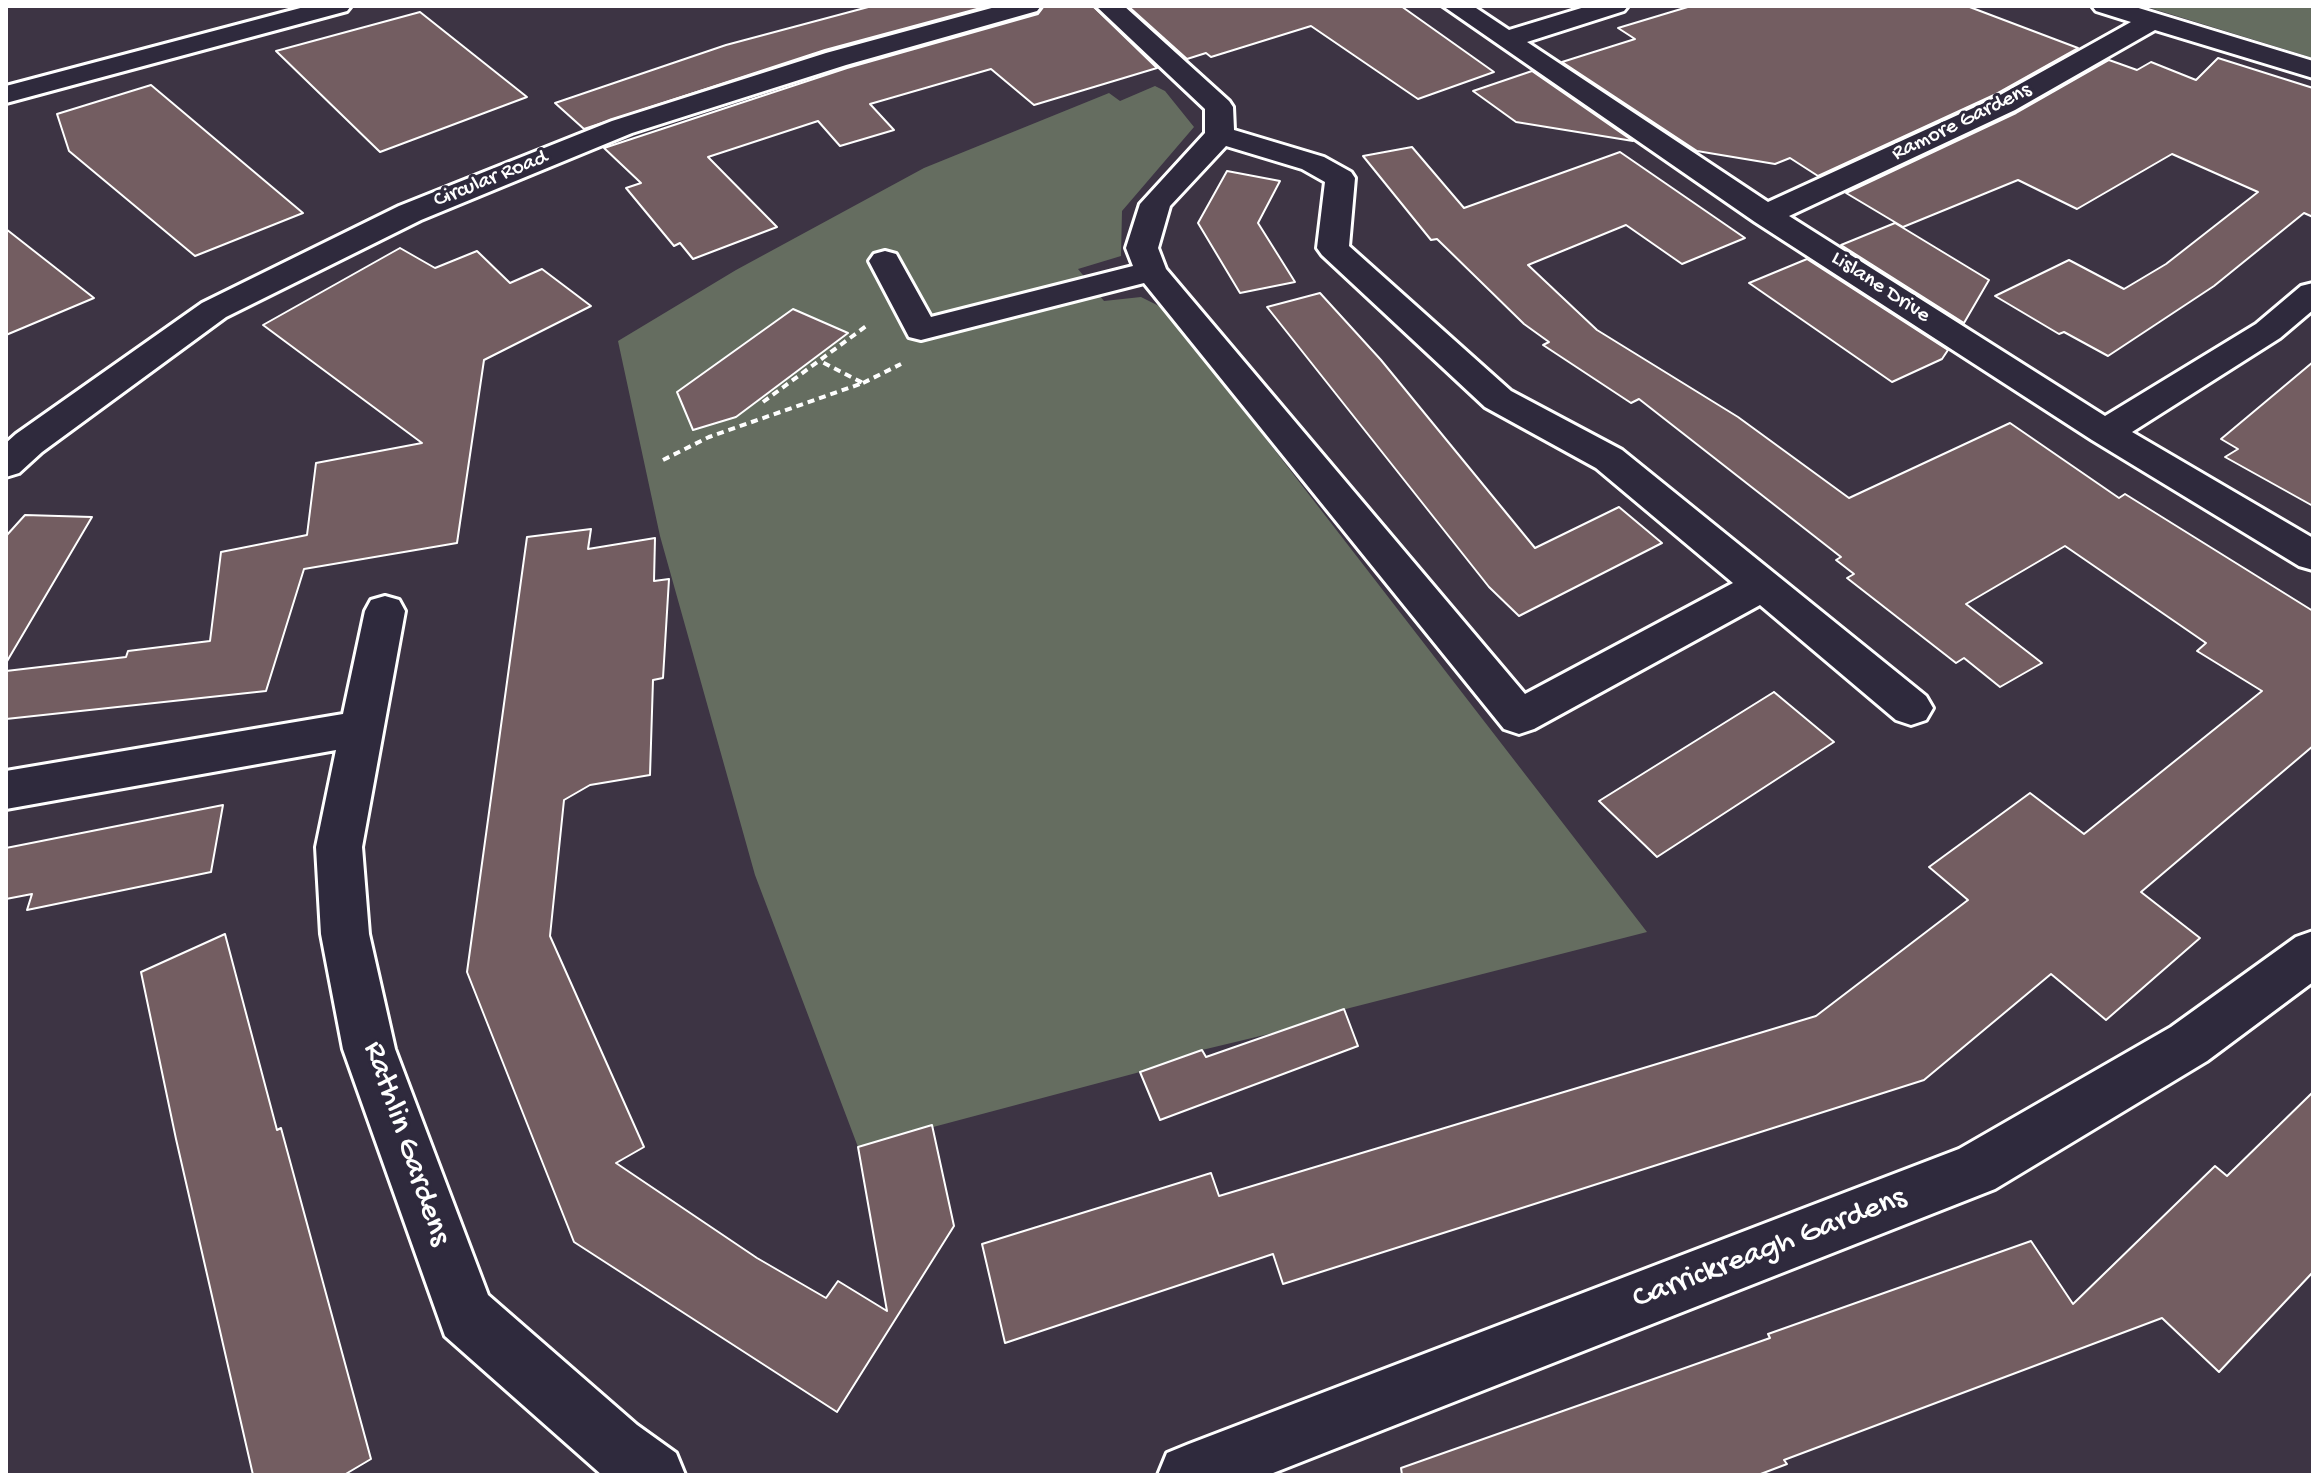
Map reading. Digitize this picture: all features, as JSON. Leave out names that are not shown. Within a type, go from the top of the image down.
[{"type":"street","points":[[6,95],[338,6]]},
{"type":"street","name":"Circular Road","points":[[6,464],[29,443],[214,310],[410,213],[622,127],[836,59],[1028,6]]},
{"type":"street","points":[[1109,6],[1219,107],[1220,135],[1155,204],[1142,248],[1151,271],[1519,717],[1760,587]]},
{"type":"street","name":"Lislane Drive","points":[[1456,6],[1766,215],[2105,432],[2313,556]]},
{"type":"street","points":[[1505,40],[1615,6]]},
{"type":"street","points":[[2105,6],[2313,70]]},
{"type":"street","name":"Ramore Gardens","points":[[1766,215],[2005,104],[2152,21]]},
{"type":"street","points":[[1220,135],[1313,163],[1340,178],[1333,248],[1498,399],[1609,459],[1760,587],[1911,708]]},
{"type":"street","points":[[885,261],[921,330],[1151,271]]},
{"type":"street","points":[[2105,432],[2268,331],[2313,293]]},
{"type":"street","name":"Rathlin Gardens","points":[[385,611],[339,847],[345,934],[369,1049],[466,1315],[615,1447],[654,1475]]},
{"type":"street","points":[[6,790],[361,728]]},
{"type":"street","name":"Carrickreagh Gardens","points":[[1189,1475],[1976,1170],[2189,1044],[2313,953]]},
{"type":"path","points":[[763,402],[905,297]]},
{"type":"path","points":[[820,361],[863,383]]},
{"type":"path","points":[[663,460],[709,437],[863,383],[906,362]]},
{"type":"green space","points":[[2144,6],[2313,6],[2313,58]]},
{"type":"green space","points":[[1155,86],[1165,91],[1194,127],[1122,211],[1121,256],[1078,269],[1104,301],[1141,297],[1161,307],[1178,325],[1647,932],[1334,1012],[1277,1032],[1202,1050],[1140,1072],[858,1147],[755,875],[660,536],[618,341],[736,270],[924,168],[1109,93],[1120,101]]},
{"type":"building","points":[[872,6],[988,6],[825,50],[584,129],[555,103],[726,45]]},
{"type":"building","points":[[1044,6],[1093,6],[1157,68],[1034,105],[991,69],[870,104],[894,130],[840,146],[818,121],[708,157],[777,227],[693,259],[680,243],[674,246],[626,188],[641,183],[604,148],[847,68],[1038,14]]},
{"type":"building","points":[[1128,6],[1401,6],[1494,72],[1418,99],[1311,26],[1211,57],[1206,53],[1187,59]]},
{"type":"building","points":[[1691,6],[1967,6],[2078,48],[1994,95],[1818,176],[1790,158],[1775,164],[1697,151],[1562,62],[1635,39],[1618,28]]},
{"type":"building","points":[[420,12],[527,97],[380,152],[276,51]]},
{"type":"building","points":[[2218,58],[2313,88],[2313,217],[2304,213],[2214,286],[2108,356],[2064,332],[2059,334],[1995,296],[2069,260],[2124,289],[2166,264],[2258,192],[2172,154],[2077,209],[2018,180],[1903,227],[1846,193],[2016,113],[2109,60],[2137,70],[2151,62],[2196,80]]},
{"type":"building","points":[[1532,71],[1633,141],[1516,122],[1473,91]]},
{"type":"building","points":[[151,85],[303,213],[195,256],[69,151],[57,114]]},
{"type":"building","points":[[1412,147],[1464,208],[1620,152],[1745,238],[1682,264],[1626,225],[1528,265],[1597,330],[1738,417],[1849,498],[2010,423],[2119,498],[2125,494],[2313,611],[2313,746],[2141,892],[2200,938],[2106,1020],[2051,974],[1924,1080],[1283,1284],[1273,1254],[1005,1343],[982,1244],[1211,1173],[1219,1196],[1816,1016],[1968,900],[1929,867],[2030,793],[2084,834],[2262,691],[2197,651],[2206,643],[2065,546],[1966,604],[2042,663],[2000,687],[1964,658],[1956,663],[1847,578],[1854,574],[1836,560],[1841,557],[1639,399],[1631,403],[1543,345],[1549,342],[1524,324],[1437,239],[1431,240],[1363,156]]},
{"type":"building","points":[[1227,171],[1280,181],[1258,223],[1295,282],[1240,293],[1198,223]]},
{"type":"building","points":[[1895,223],[1989,280],[1964,323],[1841,245]]},
{"type":"building","points":[[6,229],[94,298],[6,335]]},
{"type":"building","points":[[400,248],[435,268],[477,251],[510,283],[542,269],[591,306],[484,360],[457,543],[304,569],[266,691],[6,719],[6,671],[126,657],[128,651],[210,641],[221,552],[307,535],[316,463],[422,443],[263,325]]},
{"type":"building","points":[[1807,259],[1948,350],[1942,359],[1892,382],[1749,283]]},
{"type":"building","points":[[1320,293],[1381,360],[1535,548],[1619,507],[1662,543],[1519,616],[1489,587],[1267,307]]},
{"type":"building","points":[[793,309],[848,333],[736,417],[693,430],[677,392]]},
{"type":"building","points":[[2313,362],[2313,506],[2225,457],[2238,449],[2221,439]]},
{"type":"building","points":[[25,515],[92,517],[6,663],[6,536]]},
{"type":"building","points":[[591,529],[588,549],[655,538],[654,581],[669,579],[663,678],[653,680],[650,775],[590,785],[564,800],[550,936],[644,1147],[616,1163],[757,1258],[826,1298],[838,1281],[887,1311],[858,1147],[932,1125],[954,1226],[837,1412],[574,1242],[467,972],[527,537]]},
{"type":"building","points":[[1774,692],[1834,742],[1657,857],[1599,801]]},
{"type":"building","points":[[223,805],[211,872],[27,910],[32,894],[6,899],[6,848]]},
{"type":"building","points":[[225,934],[277,1130],[281,1128],[371,1459],[344,1475],[253,1475],[176,1139],[141,972]]},
{"type":"building","points":[[1344,1009],[1358,1046],[1160,1120],[1140,1072],[1202,1050],[1206,1057]]},
{"type":"building","points":[[2313,1092],[2313,1272],[2219,1372],[2162,1318],[1784,1460],[1787,1464],[1758,1475],[1402,1475],[1401,1468],[1770,1338],[1768,1334],[2031,1241],[2073,1304],[2215,1166],[2227,1176]]}]
